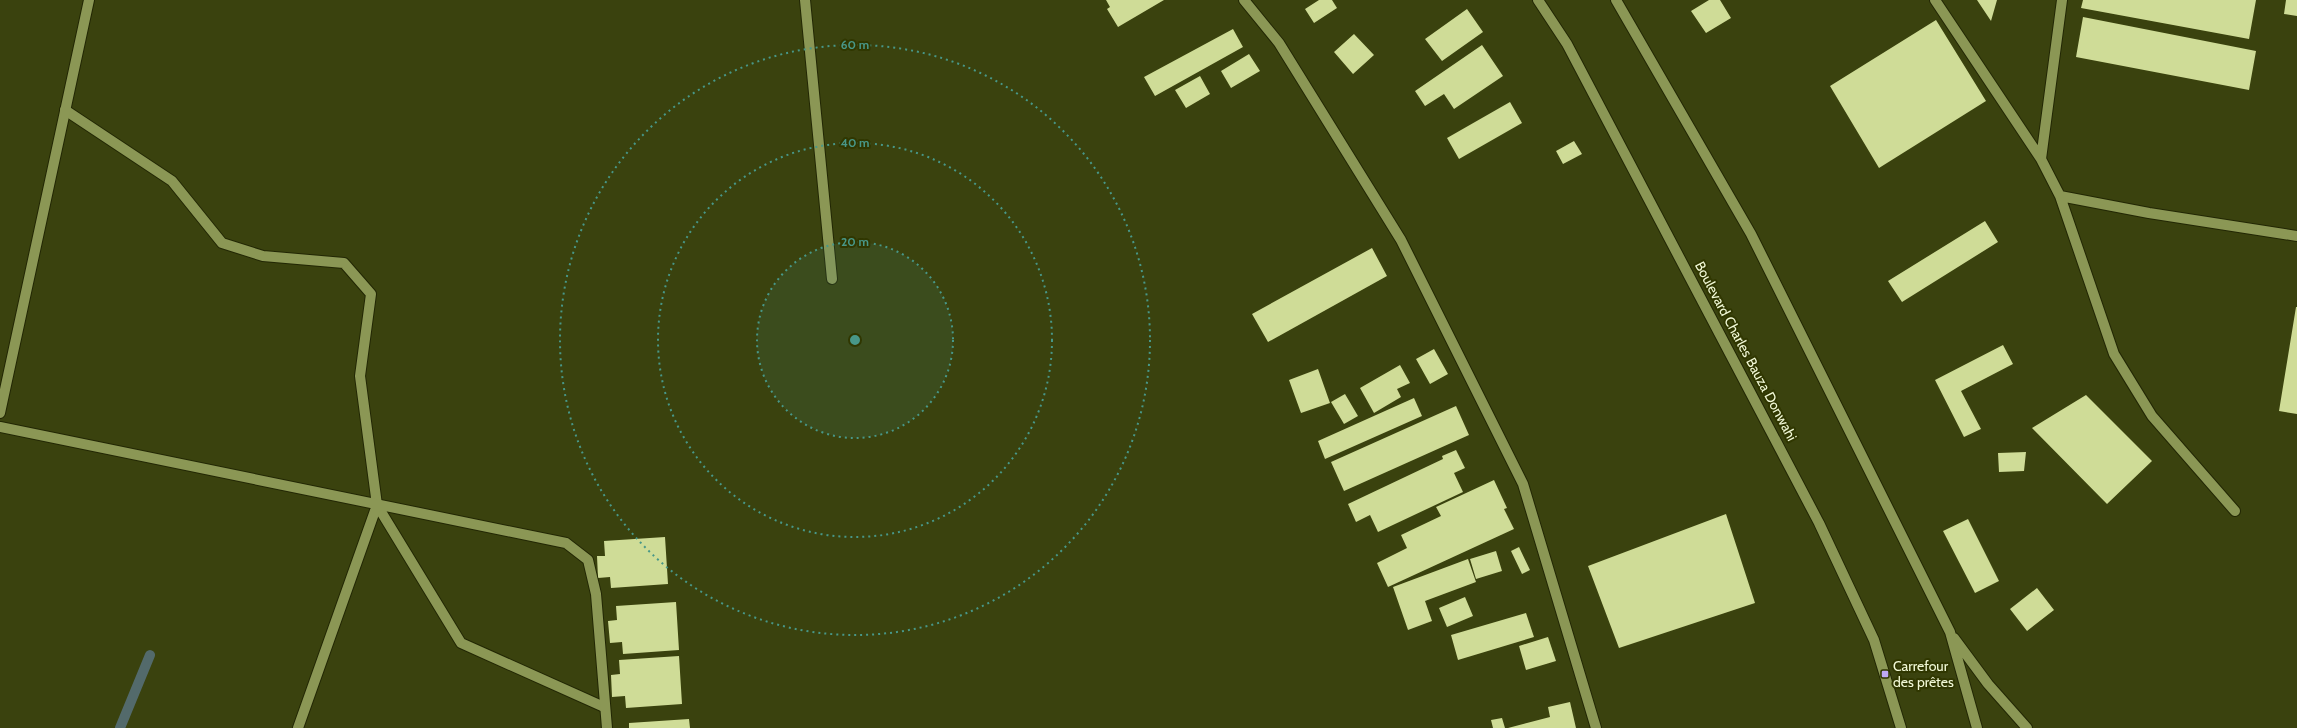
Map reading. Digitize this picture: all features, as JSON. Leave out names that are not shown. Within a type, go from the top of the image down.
[{"type":"street","points":[[0,413],[89,0]]},
{"type":"street","points":[[805,0],[832,279]]},
{"type":"street","points":[[1244,0],[1279,43],[1400,240],[1523,484],[1596,728]]},
{"type":"street","name":"Boulevard Charles Bauza Donwahi","points":[[1538,0],[1567,44],[1819,523],[1874,640],[1901,728]]},
{"type":"street","points":[[1616,0],[1751,234],[1950,632],[1988,684],[2027,728]]},
{"type":"street","points":[[1935,0],[2041,159],[2060,196],[2114,354],[2152,416],[2235,511]]},
{"type":"street","points":[[2041,159],[2062,0]]},
{"type":"street","points":[[65,110],[172,181],[222,243],[263,256],[344,264],[370,294],[360,376],[377,505],[462,643],[604,707]]},
{"type":"street","points":[[2060,196],[2149,213],[2297,236]]},
{"type":"street","points":[[0,427],[566,543],[588,560],[596,594],[604,707],[607,728]]},
{"type":"street","points":[[298,728],[377,505]]},
{"type":"street","points":[[1950,632],[1977,728]]},
{"type":"building","points":[[1106,0],[1164,0],[1118,27],[1107,9],[1110,7]]},
{"type":"building","points":[[1319,0],[1332,0],[1337,8],[1314,23],[1305,9]]},
{"type":"building","points":[[1709,0],[1720,0],[1731,18],[1706,33],[1691,11]]},
{"type":"building","points":[[1977,0],[1997,0],[1991,21]]},
{"type":"building","points":[[2083,0],[2256,0],[2249,39],[2081,8]]},
{"type":"building","points":[[2286,0],[2297,0],[2297,16],[2284,14]]},
{"type":"building","points":[[1467,9],[1483,32],[1442,61],[1425,39]]},
{"type":"building","points":[[2083,17],[2256,51],[2249,90],[2076,57]]},
{"type":"building","points":[[1936,20],[1986,101],[1879,168],[1830,86]]},
{"type":"building","points":[[1233,29],[1243,47],[1155,96],[1144,77]]},
{"type":"building","points":[[1354,34],[1374,55],[1353,74],[1334,52]]},
{"type":"building","points":[[1482,45],[1503,76],[1454,109],[1444,94],[1425,106],[1415,91]]},
{"type":"building","points":[[1249,54],[1260,71],[1231,88],[1221,71]]},
{"type":"building","points":[[1200,76],[1210,94],[1186,108],[1175,90]]},
{"type":"building","points":[[1510,102],[1522,123],[1459,159],[1447,138]]},
{"type":"building","points":[[1574,141],[1582,154],[1563,164],[1556,151]]},
{"type":"building","points":[[1985,221],[1998,242],[1902,302],[1888,281]]},
{"type":"building","points":[[1372,248],[1387,276],[1268,342],[1252,314]]},
{"type":"building","points":[[2297,307],[2297,414],[2279,411]]},
{"type":"building","points":[[2003,345],[2013,364],[1961,391],[1981,429],[1964,437],[1935,380]]},
{"type":"building","points":[[1434,349],[1448,374],[1430,384],[1416,359]]},
{"type":"building","points":[[1400,365],[1410,383],[1397,389],[1401,397],[1374,413],[1360,388]]},
{"type":"building","points":[[1318,369],[1330,403],[1301,413],[1289,380]]},
{"type":"building","points":[[1345,394],[1358,416],[1344,424],[1331,402]]},
{"type":"building","points":[[2086,395],[2152,461],[2107,504],[2032,428]]},
{"type":"building","points":[[1414,398],[1422,416],[1325,459],[1318,441]]},
{"type":"building","points":[[1456,406],[1469,435],[1344,491],[1331,462]]},
{"type":"building","points":[[1456,450],[1465,468],[1454,473],[1463,492],[1378,532],[1370,515],[1356,522],[1348,504],[1443,459],[1442,456]]},
{"type":"building","points":[[2026,452],[2024,471],[1999,472],[1998,453]]},
{"type":"building","points":[[1494,480],[1507,508],[1504,509],[1514,529],[1388,587],[1377,563],[1407,548],[1401,535],[1441,516],[1436,507]]},
{"type":"building","points":[[1726,514],[1755,603],[1619,648],[1588,566]]},
{"type":"building","points":[[1968,519],[1999,581],[1975,593],[1943,531]]},
{"type":"building","points":[[665,537],[668,584],[611,588],[610,577],[598,578],[597,556],[605,556],[604,541]]},
{"type":"building","points":[[1519,547],[1530,570],[1522,574],[1511,551]]},
{"type":"building","points":[[1496,551],[1502,571],[1476,579],[1470,559]]},
{"type":"building","points":[[1468,559],[1476,582],[1425,601],[1432,621],[1408,630],[1393,587]]},
{"type":"building","points":[[2037,588],[2054,610],[2027,631],[2010,609]]},
{"type":"building","points":[[1465,597],[1473,616],[1447,627],[1439,608]]},
{"type":"building","points":[[676,602],[679,650],[623,654],[622,642],[610,643],[608,621],[617,620],[616,606]]},
{"type":"building","points":[[1526,613],[1534,637],[1458,660],[1451,635]]},
{"type":"building","points":[[1548,637],[1556,661],[1526,670],[1519,646]]},
{"type":"building","points":[[679,656],[682,704],[626,708],[625,696],[612,697],[611,675],[620,674],[619,660]]},
{"type":"building","points":[[1570,702],[1576,728],[1508,728],[1550,717],[1548,707]]},
{"type":"building","points":[[1502,718],[1505,728],[1493,728],[1491,720]]},
{"type":"building","points":[[689,719],[690,728],[629,728],[629,723]]},
{"type":"waterway","points":[[120,728],[150,655]]},
{"type":"place","name":"Carrefour des prêtes","points":[[1885,674]]}]
